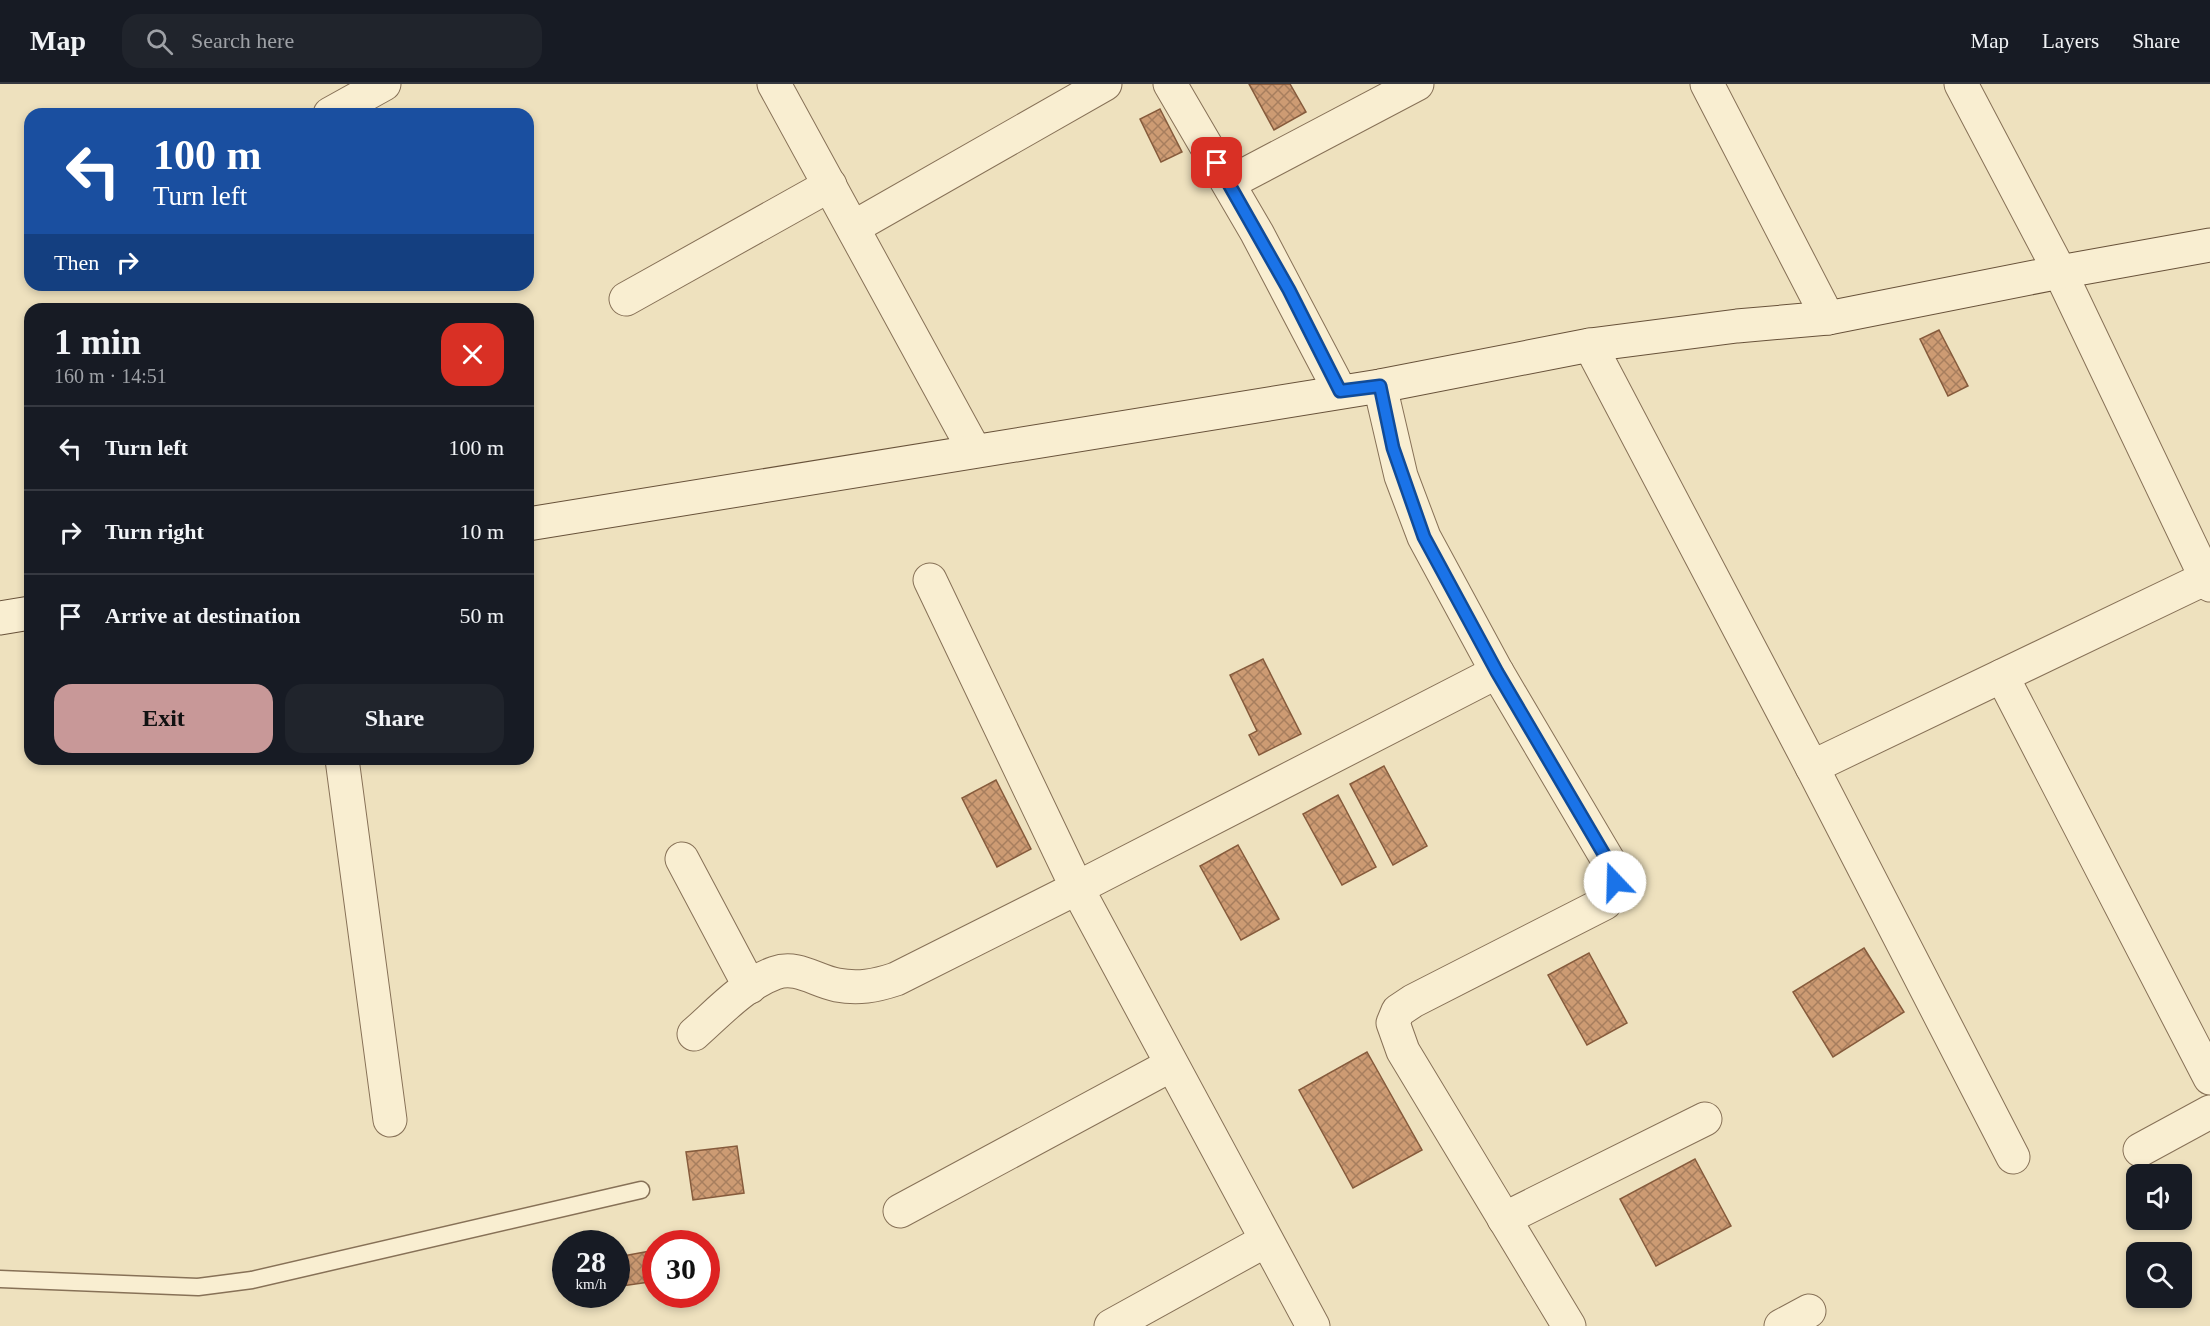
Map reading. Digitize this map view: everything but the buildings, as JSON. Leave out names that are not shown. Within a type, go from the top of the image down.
[{"type":"street","points":[[341,108],[384,84]]},
{"type":"street","points":[[774,84],[974,450]]},
{"type":"street","points":[[854,227],[1105,84]]},
{"type":"street","points":[[1170,84],[1289,290],[1340,391]]},
{"type":"street","points":[[1229,183],[1417,84]]},
{"type":"street","points":[[1707,84],[1828,318]]},
{"type":"street","points":[[1812,767],[2208,581],[2060,272],[1961,84]]},
{"type":"street","points":[[626,299],[831,185]]},
{"type":"street","points":[[534,523],[1380,386],[1590,345],[1737,326],[1828,318],[2210,245]]},
{"type":"street","points":[[1590,345],[1812,767],[2013,1157]]},
{"type":"street","points":[[1380,386],[1393,448],[1424,537],[1497,672],[1615,873],[1613,891],[1605,903],[1413,1001],[1398,1011],[1393,1023],[1403,1051],[1569,1326]]},
{"type":"street","points":[[930,580],[1077,888],[1265,1241],[1313,1326]]},
{"type":"street","points":[[0,618],[24,614]]},
{"type":"street","points":[[694,1034],[750,987],[776,973],[794,971],[835,984],[858,987],[876,986],[896,979],[1497,672]]},
{"type":"street","points":[[2002,676],[2210,1078]]},
{"type":"street","points":[[343,765],[390,1120]]},
{"type":"street","points":[[682,859],[750,987]]},
{"type":"street","points":[[900,1211],[1171,1065]]},
{"type":"street","points":[[2140,1150],[2210,1112]]},
{"type":"street","points":[[1504,1219],[1705,1119]]},
{"type":"street","points":[[1111,1326],[1265,1241]]},
{"type":"lane","points":[[0,1279],[198,1287],[252,1280],[641,1190]]},
{"type":"route","points":[[1217,163],[1289,290],[1340,391],[1380,386],[1393,448],[1424,537],[1437,565],[1615,873],[1615,882]]}]
